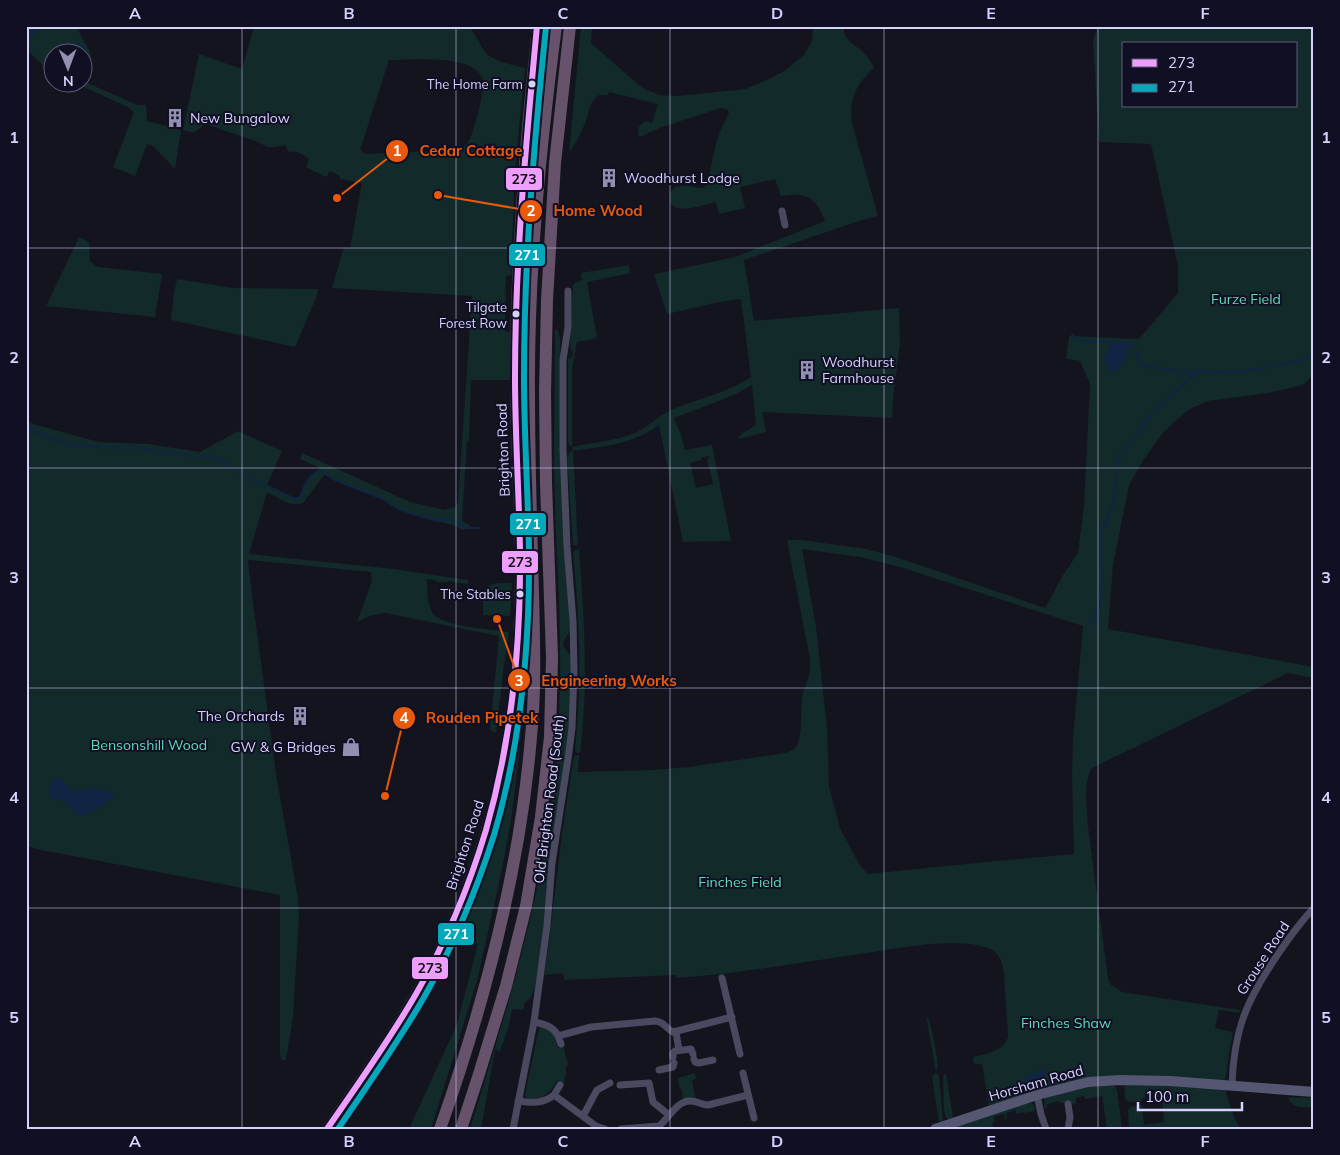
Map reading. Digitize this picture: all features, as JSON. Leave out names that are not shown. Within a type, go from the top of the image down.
[{"type":"highway","points":[[547,92],[550,26]]},
{"type":"highway","points":[[440,1129],[468,1047],[506,901],[523,814],[532,736],[534,657],[529,392],[530,309],[536,200],[556,26]]},
{"type":"highway","points":[[461,1129],[503,995],[526,906],[541,817],[549,746],[552,657],[546,465],[547,300],[554,164],[570,26]]},
{"type":"street","name":"Brighton Road","points":[[327,1129],[411,1001],[448,933],[482,844],[502,764],[512,694],[518,628],[520,550],[515,402],[516,321],[525,153],[537,26]]},
{"type":"street","points":[[782,211],[785,225]]},
{"type":"street","name":"Old Brighton Road (South)","points":[[513,1129],[534,1022],[547,926],[552,863],[568,760],[574,696],[573,621],[563,450],[563,360],[568,327],[568,291]]},
{"type":"street","name":"Grouse Road","points":[[1232,1085],[1237,1037],[1245,1011],[1268,969],[1314,908]]},
{"type":"street","points":[[722,978],[740,1054]]},
{"type":"street","points":[[558,1036],[591,1027],[655,1021],[661,1022],[672,1032],[676,1032],[732,1017]]},
{"type":"street","points":[[534,1022],[549,1026],[554,1030],[561,1044]]},
{"type":"street","points":[[659,1070],[673,1067],[677,1054],[676,1032]]},
{"type":"street","points":[[677,1054],[690,1049],[697,1063],[713,1060]]},
{"type":"street","points":[[743,1073],[754,1118]]},
{"type":"street","name":"Horsham Road","points":[[935,1129],[1037,1095],[1074,1085],[1106,1080],[1170,1081],[1314,1092]]},
{"type":"street","points":[[583,1116],[597,1090],[610,1083]]},
{"type":"street","points":[[620,1085],[649,1083],[652,1100],[669,1115]]},
{"type":"street","points":[[518,1101],[540,1103],[554,1095],[560,1085]]},
{"type":"street","points":[[554,1095],[596,1126],[605,1129]]},
{"type":"street","points":[[621,1129],[659,1126],[680,1104],[685,1102],[693,1101],[708,1105],[748,1095]]},
{"type":"street","points":[[1037,1095],[1046,1129]]},
{"type":"street","points":[[1068,1104],[1070,1117],[1068,1129]]},
{"type":"green space","points":[[26,26],[77,26],[85,42],[42,42],[42,64],[29,52],[26,53]]},
{"type":"green space","name":"Bensonshill Wood","points":[[254,26],[468,26],[483,49],[491,57],[525,68],[515,169],[511,275],[506,276],[505,332],[510,332],[511,380],[471,380],[469,441],[467,441],[462,521],[471,526],[463,530],[453,525],[407,512],[383,499],[335,480],[325,474],[303,503],[289,503],[267,492],[249,554],[393,569],[468,580],[468,584],[448,581],[438,582],[427,579],[428,601],[433,614],[447,622],[509,632],[496,733],[490,730],[499,636],[385,613],[369,616],[357,622],[372,581],[371,572],[248,560],[276,774],[298,898],[299,916],[293,1016],[286,1060],[282,1060],[280,1055],[280,895],[26,846],[26,422],[99,442],[148,444],[200,452],[238,431],[282,451],[267,485],[293,499],[300,497],[304,485],[320,468],[300,459],[302,453],[410,502],[444,510],[455,507],[458,502],[472,296],[332,288],[344,247],[350,248],[362,183],[340,179],[340,176],[330,171],[326,177],[306,167],[309,159],[297,152],[288,152],[286,145],[267,147],[256,141],[205,124],[194,133],[183,130],[199,54],[242,69]],"holes":[[[389,60],[444,60],[472,67],[481,74],[484,85],[472,134],[467,144],[451,150],[363,153],[360,149]]]},
{"type":"green space","points":[[581,26],[592,26],[591,43],[641,87],[658,95],[677,96],[745,89],[769,79],[786,70],[804,55],[812,41],[813,26],[843,26],[848,40],[861,50],[874,68],[855,92],[851,114],[878,216],[744,260],[754,321],[899,308],[900,343],[892,418],[762,412],[766,432],[738,439],[741,434],[756,424],[752,385],[734,395],[674,418],[685,450],[712,445],[731,541],[683,542],[659,425],[628,441],[573,451],[572,447],[630,435],[669,411],[731,388],[751,377],[741,299],[667,314],[654,274],[735,257],[825,221],[818,206],[809,198],[798,195],[781,196],[775,179],[740,187],[745,208],[719,214],[716,202],[686,209],[673,206],[669,196],[676,187],[703,188],[707,185],[716,143],[729,113],[727,109],[721,108],[662,127],[640,137],[638,134],[639,126],[646,121],[652,123],[658,104],[609,92],[608,95],[599,95],[595,98],[585,124],[569,153]],"holes":[[[708,456],[709,459],[707,460],[713,484],[696,488],[690,463]]]},
{"type":"green space","points":[[1098,26],[1314,26],[1314,374],[1304,384],[1291,388],[1208,401],[1190,409],[1163,433],[1144,459],[1129,485],[1113,565],[1108,629],[1314,667],[1314,678],[1288,673],[1092,768],[1087,780],[1086,804],[1088,826],[1108,979],[1111,985],[1122,992],[1240,1010],[1239,1013],[1219,1010],[1215,1028],[1233,1032],[1226,1076],[1222,1081],[1234,1117],[1241,1129],[1129,1129],[1128,1110],[1131,1107],[1142,1105],[1144,1125],[1164,1122],[1162,1097],[1142,1098],[1142,1101],[1129,1102],[1125,1099],[1124,1087],[1132,1077],[989,1106],[982,1064],[974,1064],[973,1057],[984,1055],[999,1048],[1008,1036],[1004,974],[999,956],[990,949],[976,945],[942,943],[904,947],[743,971],[677,978],[675,975],[565,980],[562,973],[544,975],[574,756],[579,755],[578,772],[653,770],[781,754],[793,750],[798,743],[801,731],[802,697],[809,676],[810,659],[787,540],[802,540],[866,549],[896,557],[1045,608],[1063,575],[1078,553],[1084,506],[1090,384],[1080,361],[1066,359],[1069,336],[1139,339],[1178,293],[1178,266],[1151,144],[1099,142],[1093,40]],"holes":[[[802,549],[860,557],[900,567],[1083,626],[1073,738],[1074,854],[868,874],[859,864],[840,828],[829,787],[827,728],[816,627]]]},
{"type":"green space","points":[[92,85],[137,105],[146,105],[147,121],[181,130],[175,169],[153,146],[147,144],[135,176],[113,167],[134,112],[128,107],[92,91]]},
{"type":"green space","points":[[79,237],[89,242],[90,262],[98,267],[162,274],[155,317],[46,306]]},
{"type":"green space","points":[[629,265],[630,273],[587,282],[597,338],[577,342],[572,370],[572,447],[568,443],[568,359],[572,357],[573,352],[570,346],[573,285],[582,280],[581,273]]},
{"type":"green space","points":[[177,279],[233,288],[318,289],[295,347],[171,320]]},
{"type":"green space","points":[[557,329],[560,337],[560,446],[570,629],[563,646],[571,657],[572,663],[569,726],[535,987],[531,997],[524,1004],[523,1010],[512,1009],[508,1029],[500,1051],[495,1050],[481,1129],[470,1129],[521,957],[541,870],[554,781],[559,714],[560,664],[554,458],[555,330]]},
{"type":"green space","points":[[573,451],[578,545],[573,545],[567,457]]},
{"type":"green space","points":[[579,549],[585,676],[583,728],[580,753],[577,753],[575,750],[579,701],[579,652],[573,553]]},
{"type":"green space","points":[[512,583],[510,616],[483,615],[483,591],[492,585]]},
{"type":"green space","points":[[523,639],[526,641],[519,758],[511,821],[477,981],[431,1129],[409,1129],[457,1024],[478,944],[457,939],[448,967],[428,1000],[426,993],[428,982],[477,870]]},
{"type":"green space","points":[[926,1017],[929,1019],[935,1046],[936,1072]]},
{"type":"green space","points":[[539,1028],[549,1029],[554,1035],[558,1048],[564,1046],[568,1065],[566,1066],[564,1083],[557,1080],[546,1095],[528,1099],[525,1096],[526,1089]]},
{"type":"green space","points":[[695,1073],[696,1079],[692,1080],[695,1098],[684,1099],[682,1090],[679,1087],[678,1078]]},
{"type":"green space","points":[[936,1073],[939,1075],[943,1121],[939,1122],[932,1077]]},
{"type":"green space","points":[[946,1074],[953,1117],[949,1119],[946,1118],[944,1110],[943,1075]]},
{"type":"green space","points":[[1112,1084],[1117,1090],[1122,1129],[1107,1129],[1102,1096],[1085,1099],[1084,1096],[1076,1098],[1076,1103],[1071,1104],[1070,1101],[1060,1103],[1059,1101],[1047,1104],[1045,1109],[1044,1098],[1077,1087]]},
{"type":"green space","points":[[1288,1097],[1314,1098],[1314,1108],[1292,1104]]},
{"type":"green space","points":[[1030,1102],[1034,1105],[1035,1111],[1017,1114],[1015,1110],[1006,1113],[1006,1120],[1004,1114],[994,1117],[995,1122],[992,1123],[994,1129],[944,1129]]},
{"type":"water","points":[[1112,343],[1128,343],[1129,347],[1122,364],[1113,372],[1106,365],[1105,361],[1107,351]]},
{"type":"water","points":[[55,778],[59,778],[75,791],[92,788],[114,793],[114,796],[91,813],[81,815],[76,813],[65,802],[51,798],[49,787]]},
{"type":"water","points":[[1044,1069],[1046,1070],[1046,1079],[1023,1086],[1026,1077]]},
{"type":"waterway","points":[[26,42],[40,26]]},
{"type":"waterway","points":[[1072,335],[1078,341],[1128,343],[1136,352],[1139,363],[1149,367],[1179,372],[1197,372],[1199,370],[1225,372],[1256,369],[1288,363],[1314,355]]},
{"type":"waterway","points":[[1091,622],[1101,599],[1103,580],[1102,531],[1114,502],[1118,459],[1153,412],[1197,372]]},
{"type":"waterway","points":[[26,429],[66,443],[98,447],[142,448],[171,454],[212,457],[242,474],[295,499],[300,497],[309,478],[320,471],[335,480],[383,499],[407,512],[436,521],[449,520],[468,528],[479,528]]},
{"type":"waterway","points":[[1096,615],[1101,624]]},
{"type":"transit line","name":"273","points":[[327,1129],[406,1011],[447,934],[464,893],[486,830],[502,761],[513,691],[519,621],[520,550],[515,399],[515,333],[522,202],[537,26]]},
{"type":"transit line","name":"271","points":[[338,1129],[413,1016],[454,939],[472,898],[494,835],[511,765],[522,694],[528,622],[529,550],[524,333],[534,158],[546,27]]},
{"type":"place","name":"The Home Farm","points":[[532,84]]},
{"type":"place","name":"New Bungalow","points":[[175,118]]},
{"type":"place","name":"Woodhurst Lodge","points":[[609,178]]},
{"type":"place","name":"Home Wood","points":[[438,195]]},
{"type":"place","name":"Cedar Cottage","points":[[337,198]]},
{"type":"place","name":"Tilgate Forest Row","points":[[516,314]]},
{"type":"place","name":"Woodhurst Farmhouse","points":[[807,370]]},
{"type":"place","name":"The Stables","points":[[520,594]]},
{"type":"place","name":"Engineering Works","points":[[497,619]]},
{"type":"place","name":"The Orchards","points":[[300,716]]},
{"type":"place","name":"GW & G Bridges","points":[[351,747]]},
{"type":"place","name":"Rouden Pipetek","points":[[385,796]]},
{"type":"park label","name":"Furze Field","points":[[1246,299]]},
{"type":"park label","name":"Finches Field","points":[[740,882]]},
{"type":"park label","name":"Finches Shaw","points":[[1066,1023]]}]
